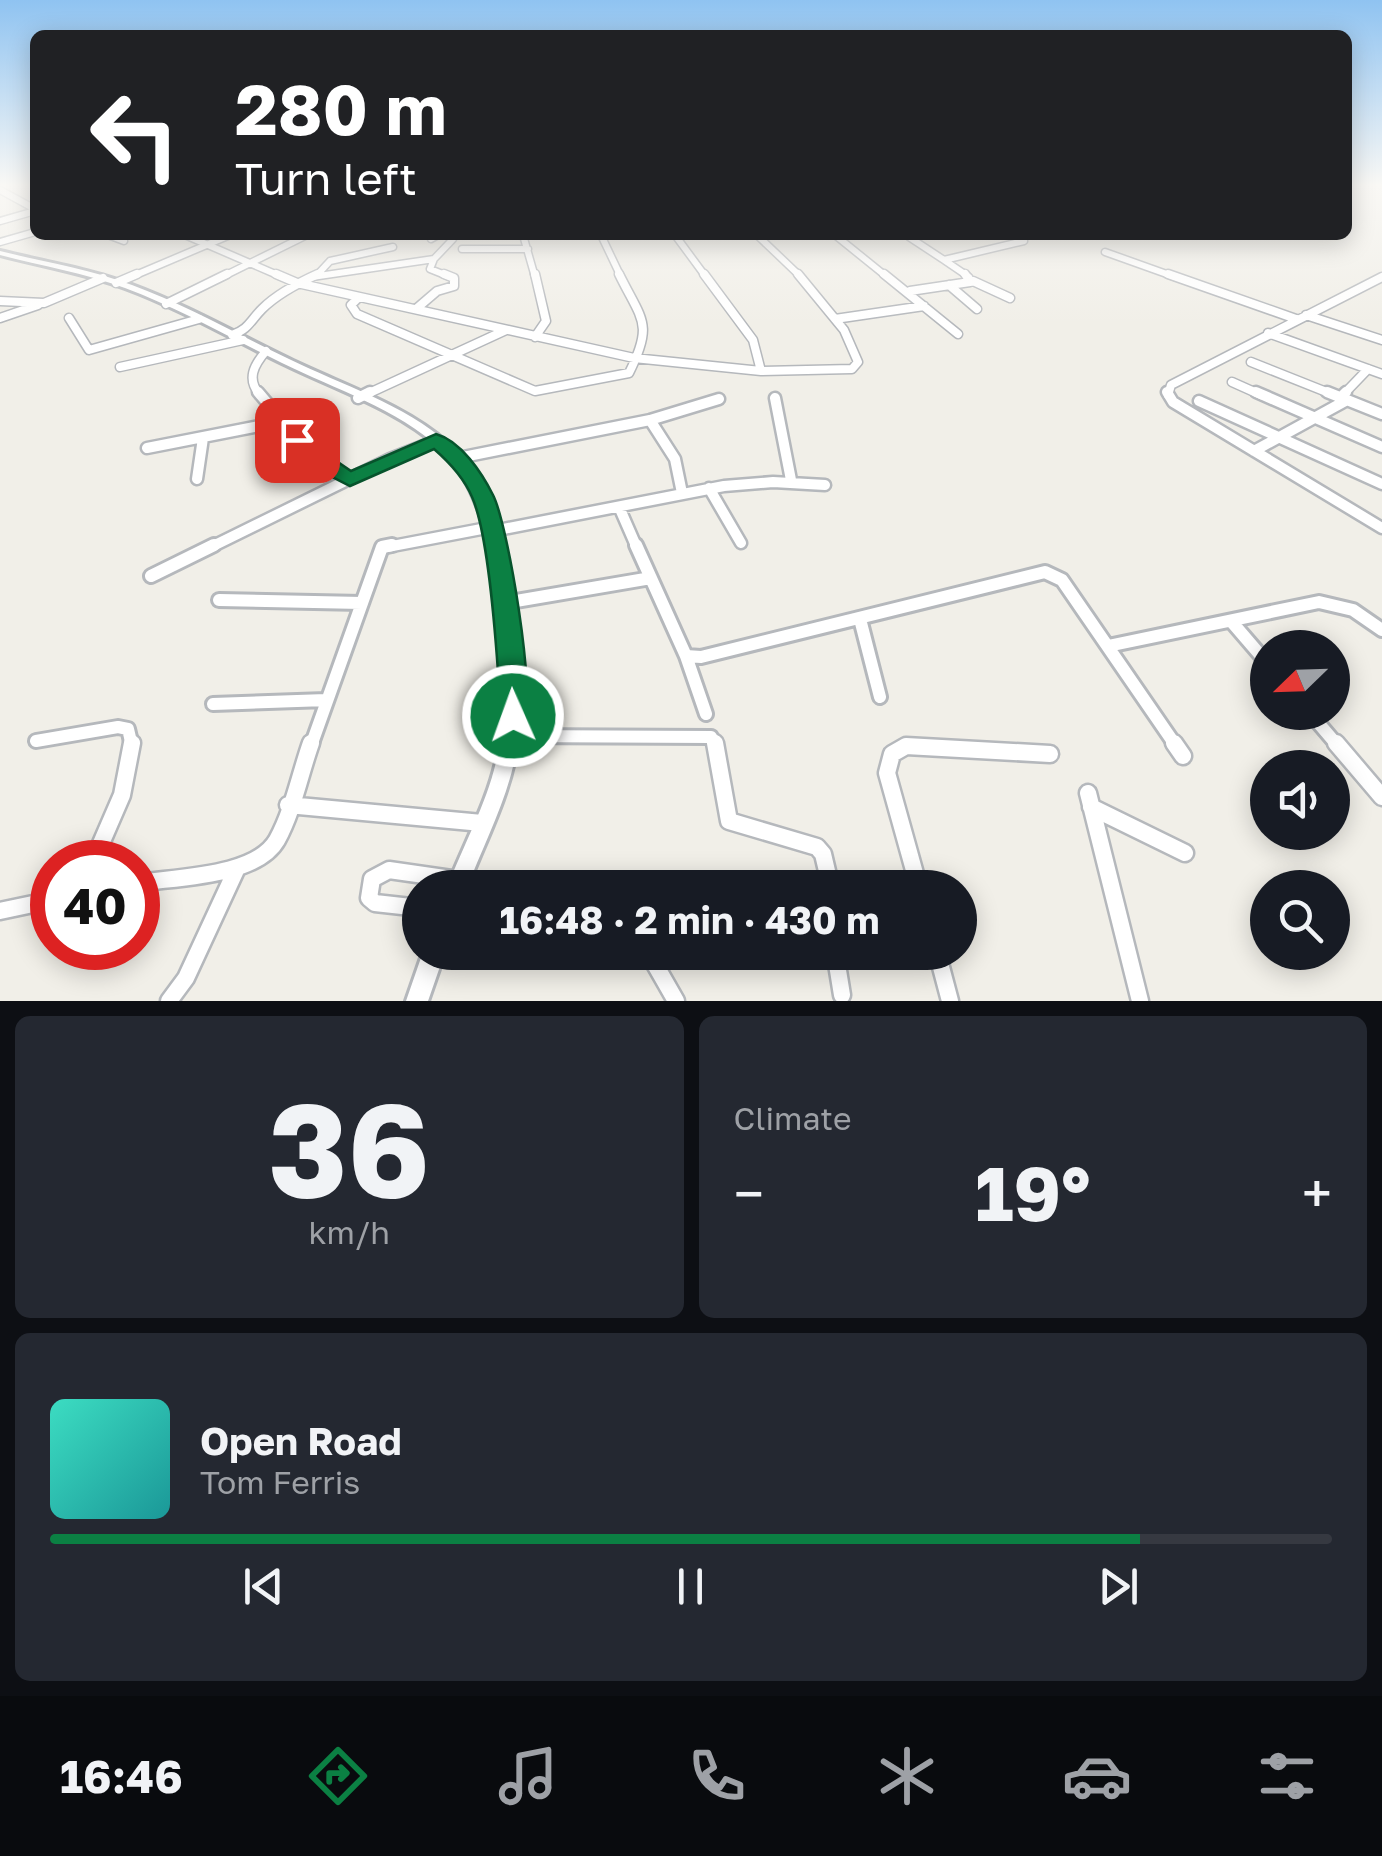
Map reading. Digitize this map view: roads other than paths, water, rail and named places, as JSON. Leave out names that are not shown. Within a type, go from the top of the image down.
[{"type":"street","points":[[0,242],[30,233]]},
{"type":"street","points":[[196,240],[296,283],[634,358],[761,371],[852,368],[858,362],[856,352],[835,319],[762,240]]},
{"type":"street","points":[[0,318],[219,240]]},
{"type":"street","points":[[166,304],[298,240]]},
{"type":"street","points":[[416,309],[437,292],[454,286],[454,278],[430,269],[452,240]]},
{"type":"street","points":[[525,240],[545,309],[546,321],[535,337]]},
{"type":"street","points":[[358,298],[351,306],[357,314],[535,391],[629,373],[644,341],[644,324],[603,240]]},
{"type":"street","points":[[679,240],[754,340],[761,371]]},
{"type":"street","points":[[842,240],[910,291],[958,334]]},
{"type":"street","points":[[914,240],[973,281],[1010,298]]},
{"type":"street","points":[[944,260],[1024,241]]},
{"type":"street","points":[[318,274],[323,266],[338,258],[393,247]]},
{"type":"street","points":[[462,249],[528,249]]},
{"type":"street","points":[[1105,252],[1382,340]]},
{"type":"street","points":[[0,254],[110,280],[249,340],[436,440],[458,458],[483,496],[492,529],[512,671],[506,758],[463,870]]},
{"type":"street","points":[[350,480],[315,459],[280,422],[250,379],[253,368],[249,340],[261,310],[296,283],[318,274],[434,259]]},
{"type":"street","points":[[1382,277],[1171,385],[1168,393],[1173,402],[1382,528]]},
{"type":"street","points":[[910,291],[973,281]]},
{"type":"street","points":[[949,286],[977,309]]},
{"type":"street","points":[[0,301],[44,302]]},
{"type":"street","points":[[835,319],[924,306]]},
{"type":"street","points":[[69,318],[90,350],[198,320]]},
{"type":"street","points":[[358,398],[506,330]]},
{"type":"street","points":[[1268,333],[1382,374]]},
{"type":"street","points":[[120,368],[249,340]]},
{"type":"street","points":[[1251,362],[1382,414]]},
{"type":"street","points":[[1254,451],[1344,399],[1368,369]]},
{"type":"street","points":[[1232,382],[1382,447]]},
{"type":"street","points":[[774,398],[791,480]]},
{"type":"street","points":[[458,458],[650,420],[719,399]]},
{"type":"street","points":[[1198,401],[1382,484]]},
{"type":"street","points":[[650,420],[675,460],[682,493]]},
{"type":"street","points":[[146,448],[280,422]]},
{"type":"street","points":[[197,479],[203,438]]},
{"type":"street","points":[[151,576],[436,440]]},
{"type":"street","points":[[160,880],[238,868],[258,860],[276,842],[382,547],[620,509],[731,482],[791,480],[825,485]]},
{"type":"street","points":[[708,488],[741,543]]},
{"type":"street","points":[[620,509],[686,656],[706,714]]},
{"type":"street","points":[[686,656],[735,650],[1045,572],[1062,580],[1182,756]]},
{"type":"street","points":[[504,604],[652,578]]},
{"type":"street","points":[[219,600],[362,603]]},
{"type":"street","points":[[1108,646],[1335,602],[1354,609],[1382,630]]},
{"type":"street","points":[[860,619],[880,697]]},
{"type":"street","points":[[1231,621],[1250,643]]},
{"type":"street","points":[[213,704],[326,700]]},
{"type":"street","points":[[36,741],[118,727],[128,729],[134,740],[133,762],[102,840]]},
{"type":"street","points":[[1324,730],[1382,797]]},
{"type":"street","points":[[510,736],[711,737],[718,745],[720,799],[729,821],[817,847],[826,870]]},
{"type":"street","points":[[914,870],[887,773],[892,754],[906,746],[1050,754]]},
{"type":"street","points":[[1140,1001],[1089,800],[1185,853]]},
{"type":"street","points":[[288,805],[482,823]]},
{"type":"street","points":[[170,1001],[186,978],[238,868]]},
{"type":"street","points":[[402,872],[389,870],[372,880],[370,898],[375,903],[402,906]]},
{"type":"street","points":[[0,911],[30,905]]},
{"type":"street","points":[[417,1001],[428,970]]},
{"type":"street","points":[[658,970],[676,1001]]},
{"type":"street","points":[[839,970],[842,995]]},
{"type":"street","points":[[942,970],[950,1001]]}]
